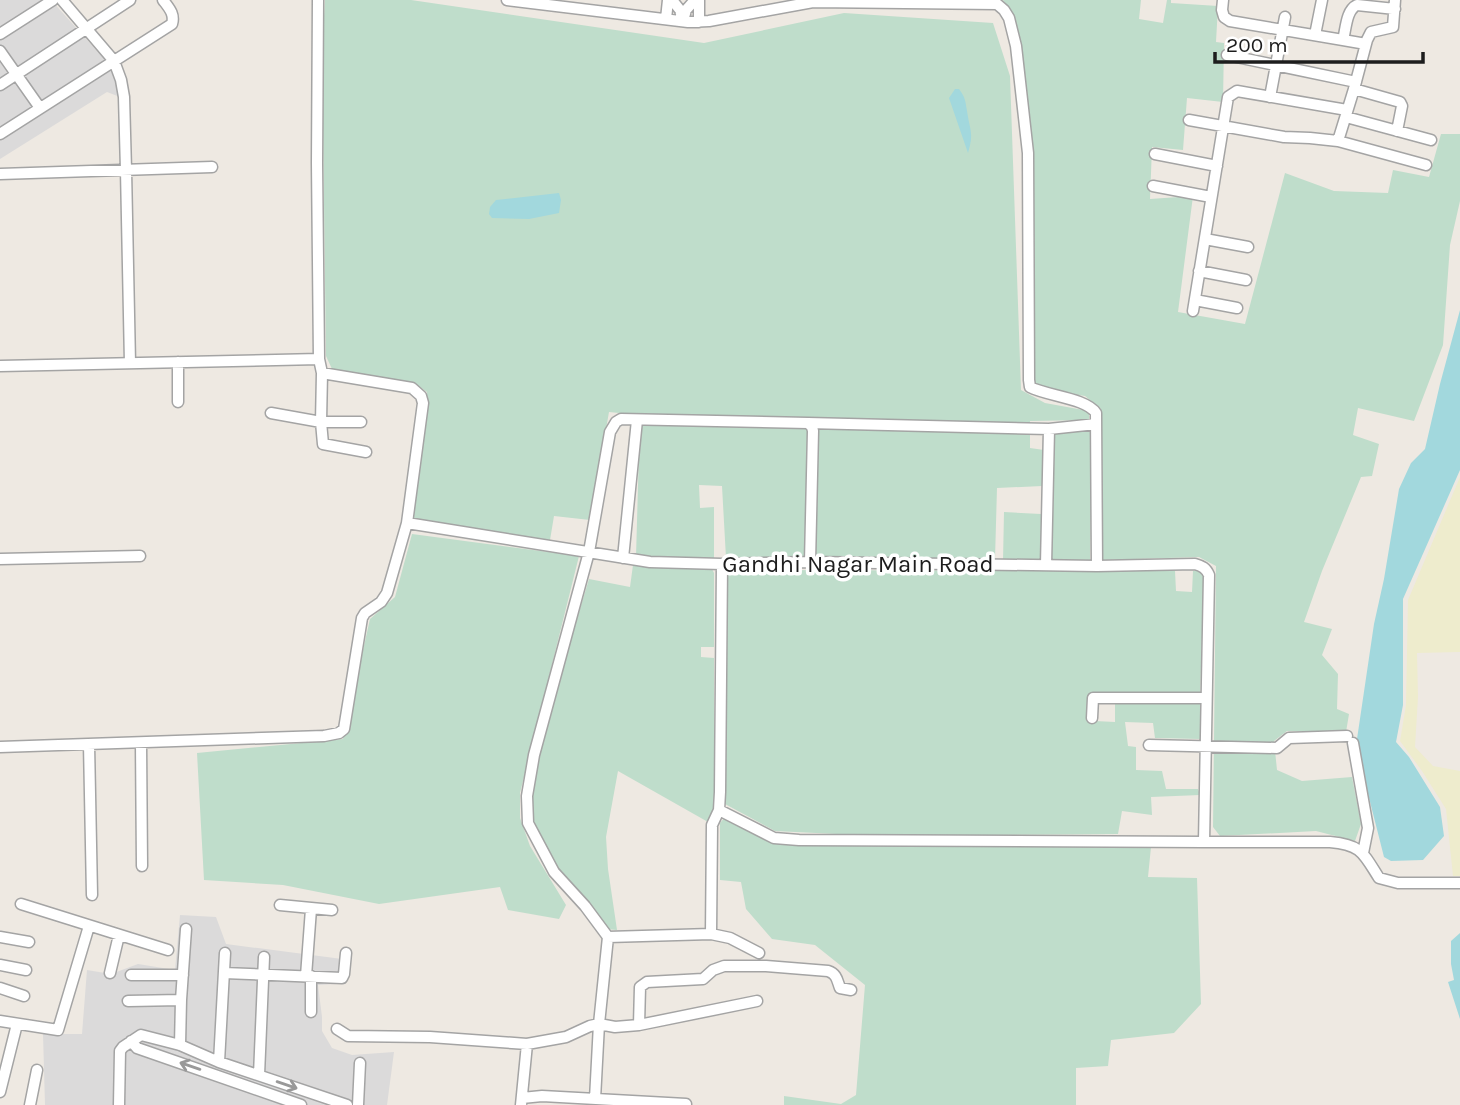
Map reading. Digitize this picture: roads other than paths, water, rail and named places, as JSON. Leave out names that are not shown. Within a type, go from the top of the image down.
[{"type":"street","points":[[0,34],[53,0]]},
{"type":"street","points":[[62,0],[114,61],[121,80],[124,97],[130,363]]},
{"type":"street","points":[[0,85],[130,0]]},
{"type":"street","points":[[0,134],[172,24],[173,13],[163,0]]},
{"type":"street","points":[[317,0],[319,359],[322,373],[323,444],[366,452]]},
{"type":"street","points":[[507,0],[699,22],[813,2],[997,4],[1004,10],[1016,46],[1028,153],[1028,380],[1030,387],[1085,404],[1096,414],[1097,566]]},
{"type":"street","points":[[666,19],[670,0]]},
{"type":"street","points":[[670,0],[680,10],[683,21]]},
{"type":"street","points":[[683,21],[686,10],[697,0]]},
{"type":"street","points":[[697,0],[699,22]]},
{"type":"street","points":[[1223,0],[1224,17],[1230,21],[1366,44]]},
{"type":"street","points":[[1315,35],[1322,0]]},
{"type":"street","points":[[1338,141],[1366,44],[1371,32],[1393,27],[1395,4],[1353,6],[1343,40]]},
{"type":"street","points":[[1270,97],[1285,17]]},
{"type":"street","points":[[0,51],[40,108]]},
{"type":"street","points":[[1227,55],[1355,85],[1400,102],[1402,106],[1398,131]]},
{"type":"street","points":[[1237,308],[1194,305],[1228,97],[1232,93],[1237,91],[1270,97],[1347,114],[1431,140]]},
{"type":"street","points":[[1189,120],[1284,137],[1338,141],[1426,164]]},
{"type":"street","points":[[1155,154],[1217,166]]},
{"type":"street","points":[[0,174],[212,167]]},
{"type":"street","points":[[1153,186],[1211,197]]},
{"type":"street","points":[[1205,239],[1248,247]]},
{"type":"street","points":[[1199,271],[1246,280]]},
{"type":"street","points":[[0,366],[319,359]]},
{"type":"street","points":[[178,362],[178,402]]},
{"type":"street","points":[[0,747],[324,736],[339,733],[344,729],[362,618],[387,593],[407,523],[423,404],[421,396],[412,388],[322,373]]},
{"type":"street","points":[[271,412],[321,422],[361,422]]},
{"type":"street","points":[[595,1099],[608,937],[554,872],[527,823],[527,796],[534,755],[589,552],[610,432],[616,422],[621,419],[1049,429],[1096,424]]},
{"type":"street","points":[[623,558],[638,420]]},
{"type":"street","points":[[808,423],[813,431],[810,562]]},
{"type":"street","points":[[1046,565],[1049,429]]},
{"type":"street","name":"Gandhi Nagar Main Road","points":[[407,523],[650,562],[1097,566],[1195,564],[1206,569],[1209,575],[1204,842]]},
{"type":"street","points":[[0,559],[140,556]]},
{"type":"street","points":[[711,934],[712,825],[719,810],[722,564]]},
{"type":"street","points":[[1092,718],[1093,698],[1206,698]]},
{"type":"street","points":[[1149,745],[1278,748],[1289,738],[1350,740],[1368,828],[1363,853]]},
{"type":"street","points":[[141,743],[142,866]]},
{"type":"street","points":[[89,744],[92,895]]},
{"type":"street","points":[[719,810],[774,838],[1330,842],[1348,844],[1363,853],[1380,878],[1398,883],[1460,883]]},
{"type":"street","points":[[20,904],[168,950]]},
{"type":"street","points":[[280,905],[332,910]]},
{"type":"street","points":[[311,909],[311,1013]]},
{"type":"street","points":[[0,1021],[58,1030],[89,926]]},
{"type":"street","points":[[180,1045],[186,929]]},
{"type":"street","points":[[608,937],[711,934],[730,938],[759,953]]},
{"type":"street","points":[[110,973],[119,935]]},
{"type":"street","points":[[0,937],[29,942]]},
{"type":"street","points":[[219,1062],[225,953]]},
{"type":"street","points":[[224,973],[342,978],[346,953]]},
{"type":"street","points":[[248,1087],[255,1074],[264,957]]},
{"type":"street","points":[[0,965],[26,970]]},
{"type":"street","points":[[639,1025],[640,987],[643,984],[703,979],[712,970],[724,965],[828,971],[838,979],[840,988],[851,990]]},
{"type":"street","points":[[131,975],[183,975]]},
{"type":"street","points":[[0,988],[24,996]]},
{"type":"street","points":[[128,1001],[181,1000]]},
{"type":"street","points":[[337,1028],[348,1036],[430,1037],[527,1044],[566,1037],[599,1024],[615,1027],[639,1025],[757,1001]]},
{"type":"street","points":[[0,1092],[17,1024]]},
{"type":"street","points":[[119,1105],[120,1051],[123,1046],[141,1035],[180,1045],[219,1062],[347,1105]]},
{"type":"street","points":[[131,1041],[137,1048],[280,1101],[301,1105]]},
{"type":"street","points":[[527,1044],[521,1101],[542,1096],[686,1104]]},
{"type":"street","points":[[358,1105],[360,1063]]},
{"type":"street","points":[[30,1105],[37,1070]]},
{"type":"water","points":[[955,89],[959,89],[965,102],[971,136],[968,153],[949,98]]},
{"type":"water","points":[[559,193],[559,213],[529,219],[492,218],[489,214],[490,207],[496,200]]},
{"type":"water","points":[[1460,310],[1460,470],[1403,599],[1403,705],[1396,742],[1409,757],[1440,807],[1444,836],[1423,860],[1391,861],[1384,857],[1357,739],[1374,624],[1399,489],[1411,463],[1425,449]]},
{"type":"water","points":[[1460,933],[1460,1019],[1448,982],[1454,980],[1451,941]]}]
